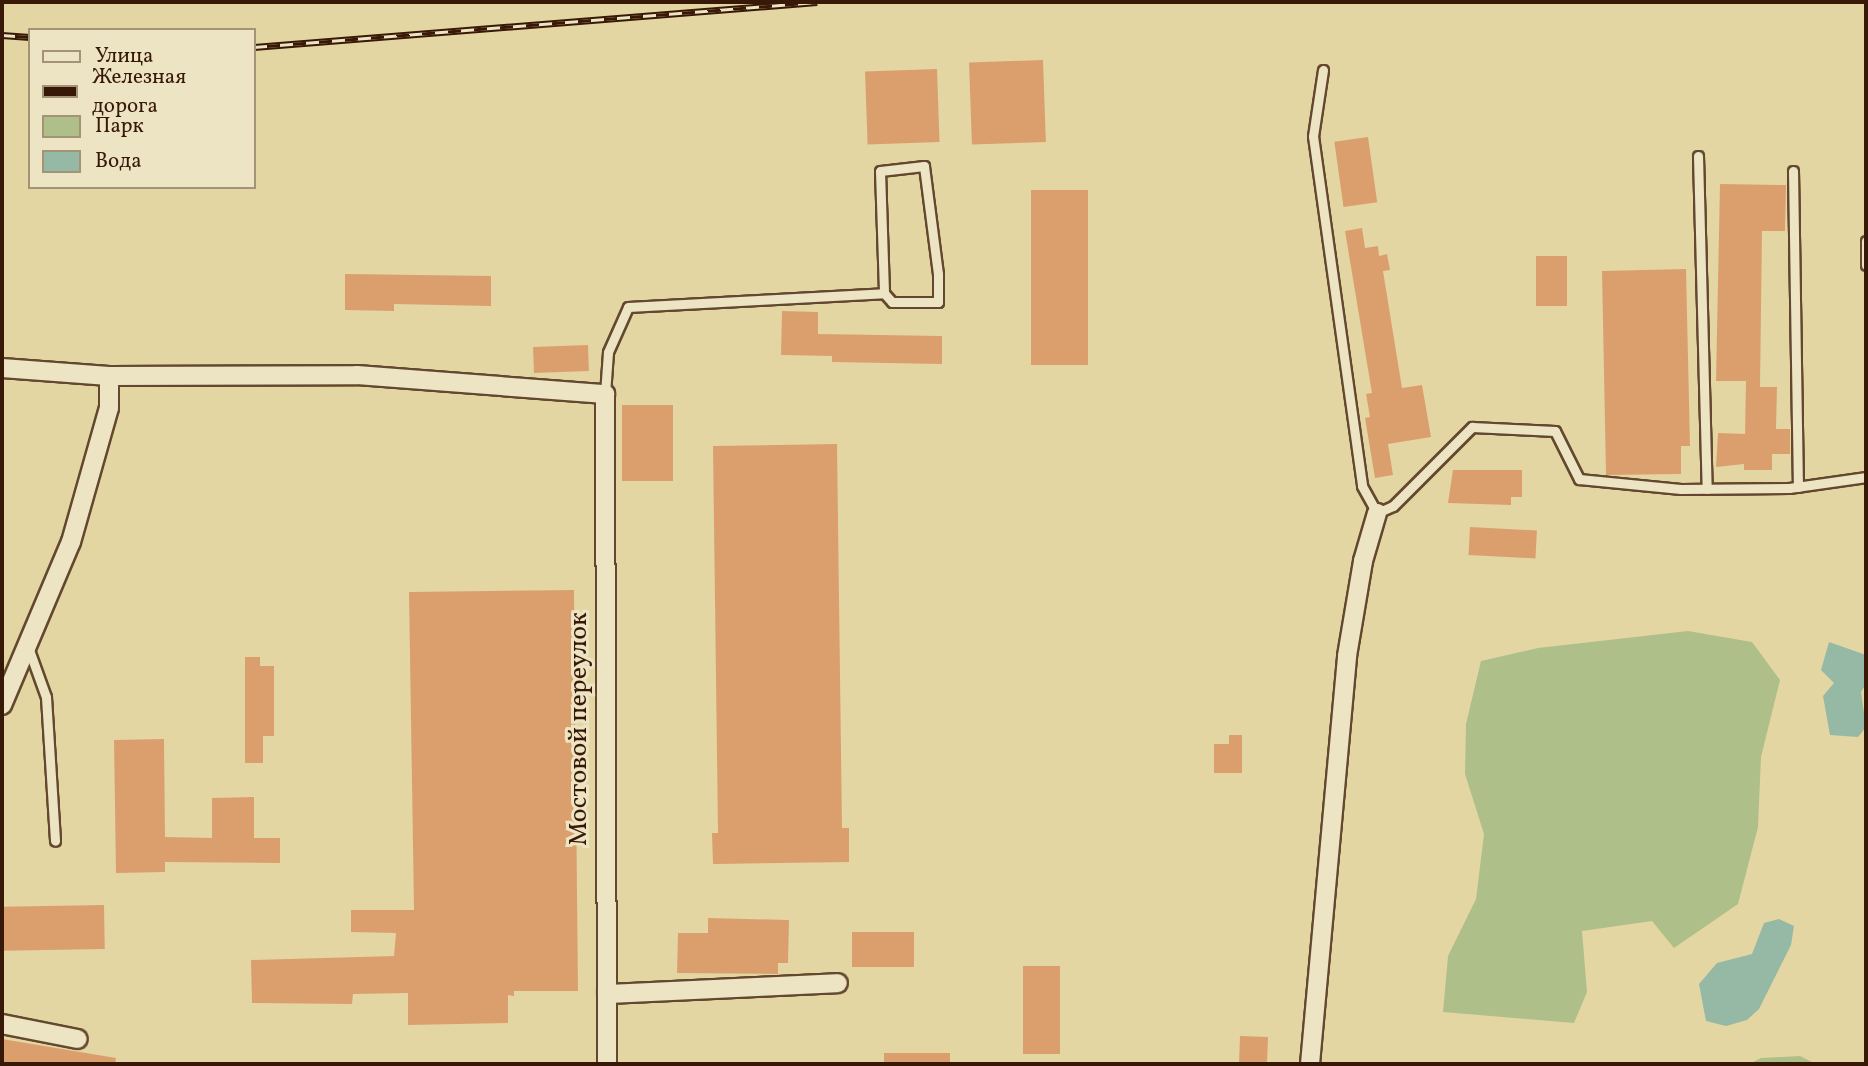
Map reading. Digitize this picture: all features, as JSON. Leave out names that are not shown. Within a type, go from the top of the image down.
[{"type":"street","points":[[2,368],[108,376],[357,375],[605,394]]},
{"type":"street","points":[[2,705],[71,542],[109,408],[108,376]]},
{"type":"street","name":"Мостовой переулок","points":[[605,394],[607,1064]]},
{"type":"street","points":[[1310,1064],[1347,656],[1363,561],[1377,513]]},
{"type":"street","points":[[607,994],[838,983]]},
{"type":"street","points":[[2,1024],[78,1039]]},
{"type":"lane","points":[[1323,70],[1313,136],[1362,486],[1377,513],[1393,506],[1472,427],[1555,431],[1579,479],[1707,489],[1798,487],[1866,477]]},
{"type":"lane","points":[[1698,156],[1707,489]]},
{"type":"lane","points":[[923,166],[938,274],[938,302],[892,302],[884,293],[880,172],[923,166]]},
{"type":"lane","points":[[1793,171],[1798,487]]},
{"type":"lane","points":[[1866,241],[1866,265]]},
{"type":"lane","points":[[605,394],[608,352],[628,307],[884,293]]},
{"type":"lane","points":[[28,647],[47,696],[55,841]]},
{"type":"green space","points":[[1688,631],[1752,642],[1780,680],[1761,757],[1758,827],[1738,904],[1674,948],[1652,921],[1582,931],[1587,992],[1574,1023],[1443,1012],[1448,956],[1476,899],[1484,834],[1465,774],[1466,724],[1481,661],[1538,648]]},
{"type":"green space","points":[[1800,1056],[1816,1064],[1749,1064],[1761,1058]]},
{"type":"water","points":[[1829,642],[1866,655],[1866,684],[1861,692],[1866,727],[1858,737],[1830,735],[1823,696],[1834,683],[1821,670]]},
{"type":"water","points":[[1779,919],[1794,926],[1791,945],[1759,1009],[1747,1020],[1726,1026],[1706,1021],[1699,984],[1717,963],[1752,954],[1764,923]]},
{"type":"building","points":[[1043,60],[1046,142],[972,145],[969,63]]},
{"type":"building","points":[[937,69],[940,142],[868,144],[865,72]]},
{"type":"building","points":[[1368,137],[1377,202],[1344,207],[1334,142]]},
{"type":"building","points":[[1720,184],[1786,185],[1785,231],[1762,231],[1760,387],[1777,387],[1776,429],[1790,429],[1790,454],[1772,454],[1772,470],[1744,470],[1744,464],[1716,467],[1718,433],[1745,434],[1746,381],[1716,381]]},
{"type":"building","points":[[1031,190],[1088,190],[1088,365],[1031,365]]},
{"type":"building","points":[[1362,228],[1365,248],[1378,246],[1379,256],[1387,254],[1390,270],[1383,271],[1402,388],[1422,385],[1431,437],[1388,444],[1393,475],[1375,478],[1365,418],[1370,417],[1366,394],[1372,393],[1345,231]]},
{"type":"building","points":[[1536,256],[1567,256],[1567,306],[1536,306]]},
{"type":"building","points":[[1686,269],[1690,446],[1681,446],[1681,474],[1606,475],[1602,271]]},
{"type":"building","points":[[345,274],[491,276],[491,306],[394,304],[394,311],[345,310]]},
{"type":"building","points":[[782,311],[818,312],[818,334],[942,336],[942,364],[832,362],[832,356],[781,355]]},
{"type":"building","points":[[588,345],[589,371],[534,373],[533,347]]},
{"type":"building","points":[[622,405],[673,405],[673,481],[622,481]]},
{"type":"building","points":[[837,444],[842,828],[849,828],[849,862],[713,864],[712,833],[718,833],[713,446]]},
{"type":"building","points":[[1453,470],[1522,470],[1522,497],[1511,497],[1511,505],[1448,503]]},
{"type":"building","points":[[1470,527],[1537,531],[1535,558],[1469,555]]},
{"type":"building","points":[[574,590],[578,991],[514,991],[514,996],[508,995],[508,1023],[408,1025],[408,993],[353,994],[352,1004],[252,1003],[251,960],[394,956],[396,933],[351,932],[351,910],[414,910],[409,592]]},
{"type":"building","points":[[245,657],[260,657],[260,666],[274,666],[274,736],[263,736],[263,763],[245,763]]},
{"type":"building","points":[[1229,735],[1242,735],[1242,773],[1214,773],[1214,744],[1229,744]]},
{"type":"building","points":[[164,739],[165,837],[212,838],[212,798],[254,797],[254,838],[280,838],[280,863],[165,862],[165,872],[116,873],[114,740]]},
{"type":"building","points":[[104,905],[105,949],[3,951],[2,907]]},
{"type":"building","points":[[708,918],[789,920],[788,963],[778,963],[778,974],[677,973],[678,933],[708,933]]},
{"type":"building","points":[[852,932],[914,932],[914,967],[852,967]]},
{"type":"building","points":[[1023,966],[1060,966],[1060,1054],[1023,1054]]},
{"type":"building","points":[[1240,1036],[1268,1037],[1267,1064],[1239,1064]]},
{"type":"building","points":[[2,1039],[116,1058],[115,1064],[2,1064]]},
{"type":"building","points":[[884,1053],[950,1053],[950,1064],[884,1064]]},
{"type":"railway","points":[[256,47],[817,2]]},
{"type":"railway","points":[[2,35],[28,37]]}]
